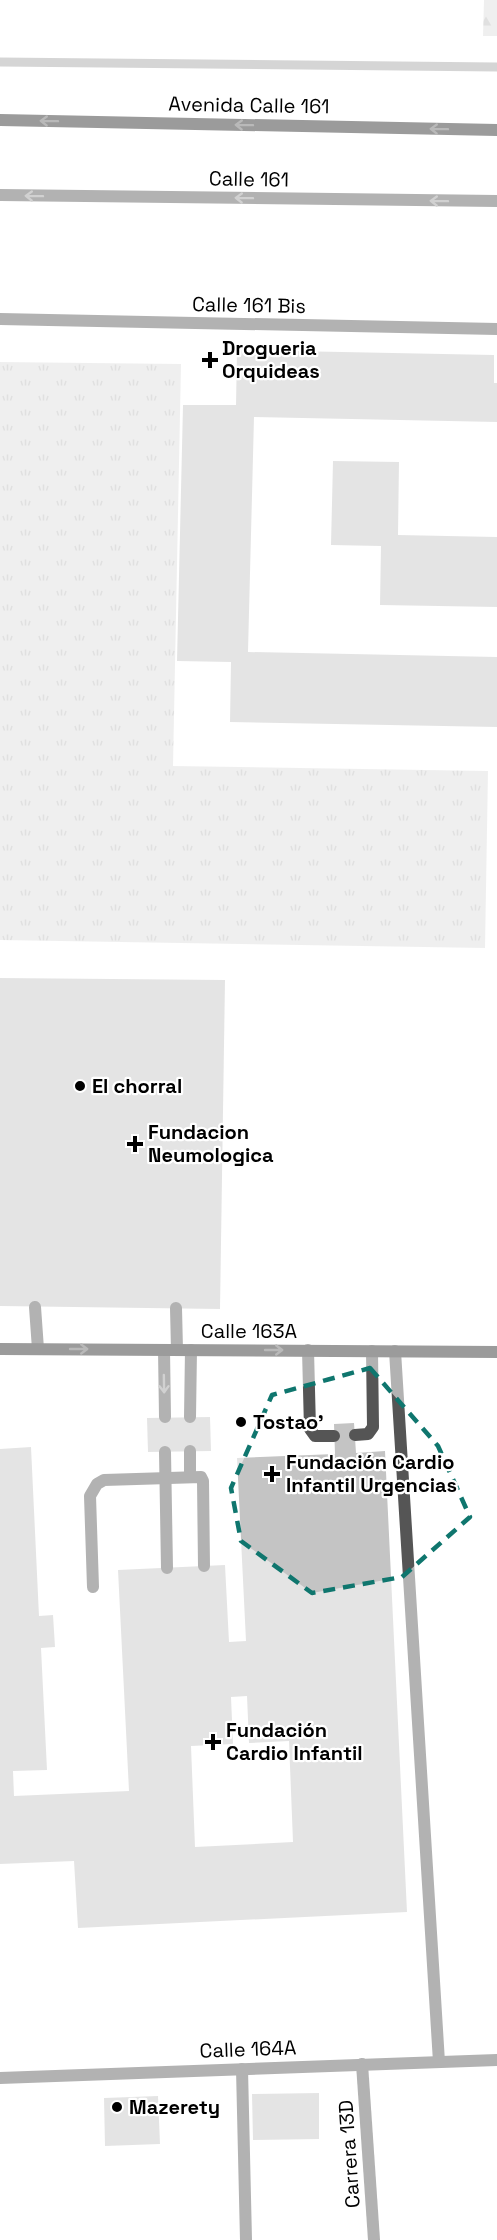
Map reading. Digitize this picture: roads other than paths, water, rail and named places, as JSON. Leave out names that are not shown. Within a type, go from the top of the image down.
[{"type":"main road","name":"Avenida Calle 161","points":[[0,120],[497,130]]},
{"type":"main road","name":"Calle 163A","points":[[0,1349],[497,1352]]},
{"type":"street","name":"Calle 161","points":[[0,195],[497,201]]},
{"type":"street","name":"Calle 161 Bis","points":[[0,319],[497,329]]},
{"type":"street","points":[[35,1307],[38,1349]]},
{"type":"street","points":[[165,1417],[176,1308]]},
{"type":"street","points":[[190,1417],[191,1350]]},
{"type":"street","points":[[308,1350],[310,1429],[315,1436],[334,1436]]},
{"type":"street","points":[[355,1435],[368,1434],[373,1427],[372,1351]]},
{"type":"street","points":[[396,1351],[400,1451],[439,2062]]},
{"type":"street","points":[[190,1451],[190,1476]]},
{"type":"street","points":[[165,1452],[167,1568]]},
{"type":"street","points":[[93,1587],[90,1496],[97,1484],[112,1478],[201,1477],[203,1481],[204,1566]]},
{"type":"street","name":"Calle 164A","points":[[0,2078],[497,2060]]},
{"type":"street","name":"Carrera 13D","points":[[362,2064],[375,2240]]},
{"type":"street","points":[[242,2069],[246,2240]]},
{"type":"waterway","points":[[0,62],[497,67]]},
{"type":"place","name":"Drogueria Orquideas","points":[[210,360]]},
{"type":"place","name":"El chorral","points":[[80,1086]]},
{"type":"place","name":"Fundacion Neumologica","points":[[135,1144]]},
{"type":"place","name":"Tostao’","points":[[241,1422]]},
{"type":"place","name":"Fundación Cardio Infantil Urgencias","points":[[272,1474]]},
{"type":"place","name":"Fundación Cardio Infantil","points":[[213,1742]]},
{"type":"place","name":"Mazerety","points":[[117,2107]]}]
